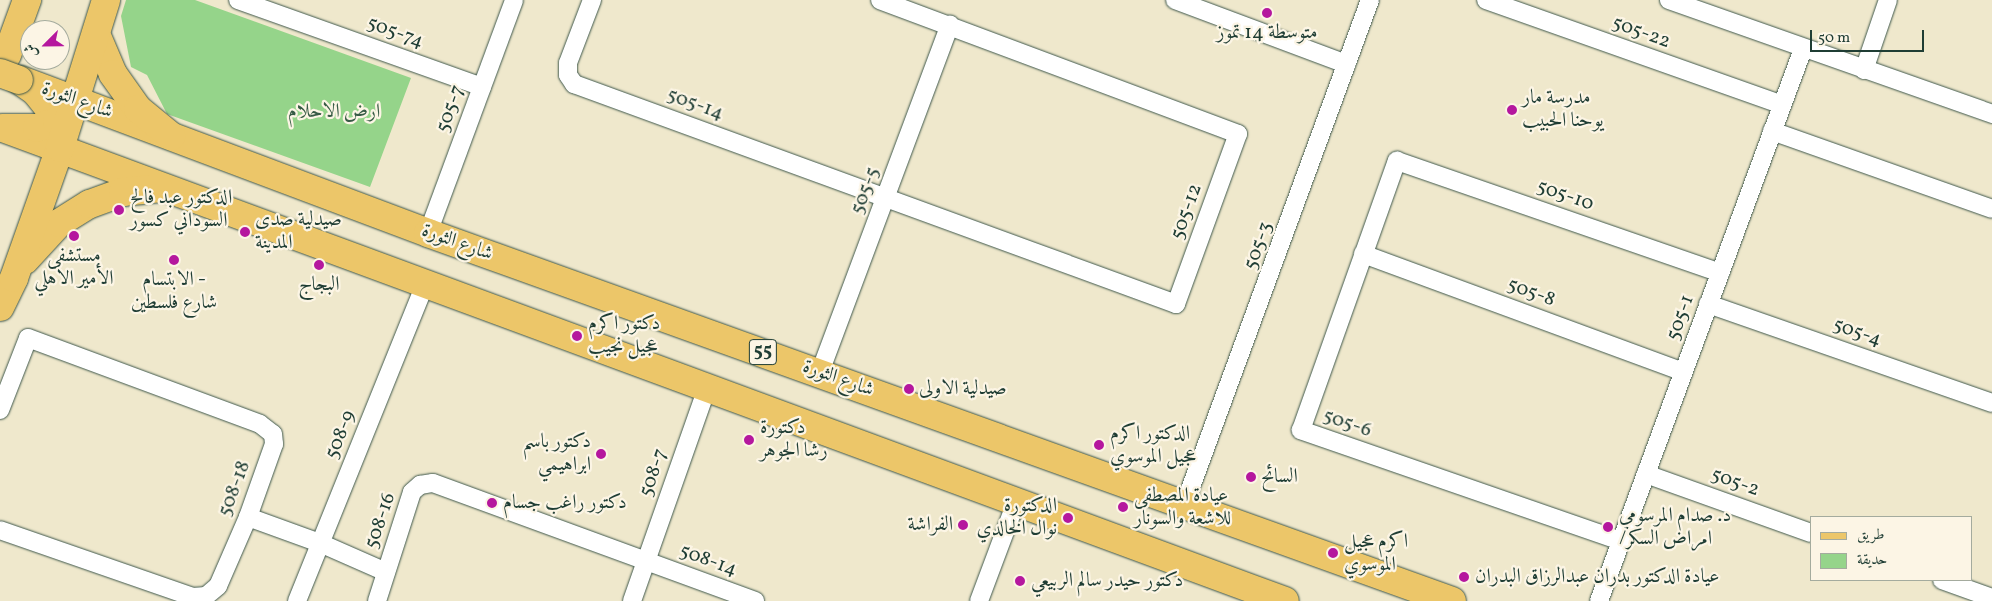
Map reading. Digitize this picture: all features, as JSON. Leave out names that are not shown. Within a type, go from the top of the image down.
[{"type":"main road","points":[[27,0],[9,69],[35,91],[59,121],[159,188],[1286,601]]},
{"type":"main road","points":[[0,308],[14,278],[59,121],[96,34],[106,0]]},
{"type":"main road","points":[[96,34],[113,74],[138,109],[172,136]]},
{"type":"main road","points":[[1,127],[26,130],[59,121]]},
{"type":"main road","name":"شارع الثورة","points":[[59,121],[172,136],[428,233],[820,372],[1184,506],[1452,601]]},
{"type":"main road","points":[[14,278],[40,242],[59,223],[90,204],[124,192],[159,188]]},
{"type":"street","name":"505-74","points":[[238,0],[482,86]]},
{"type":"street","name":"505-7","points":[[428,233],[514,0]]},
{"type":"street","name":"505-14","points":[[592,0],[568,63],[568,75],[574,84],[887,196]]},
{"type":"street","points":[[880,0],[950,25]]},
{"type":"street","points":[[1175,0],[1346,64]]},
{"type":"street","name":"505-3","points":[[1184,506],[1284,241],[1370,0]]},
{"type":"street","name":"505-22","points":[[1486,0],[1782,105]]},
{"type":"street","name":"505-22","points":[[1669,0],[1803,49],[1992,114]]},
{"type":"street","points":[[1864,70],[1888,0]]},
{"type":"street","name":"505-12","points":[[887,196],[1176,304],[1238,134],[950,25]]},
{"type":"street","name":"505-5","points":[[820,372],[950,25]]},
{"type":"street","name":"505-1","points":[[1599,601],[1803,49]]},
{"type":"street","points":[[1772,131],[1992,209]]},
{"type":"street","name":"505-10","points":[[1397,161],[1720,273]]},
{"type":"street","name":"505-6","points":[[1397,161],[1301,430],[1621,541]]},
{"type":"street","name":"505-8","points":[[1363,254],[1683,372]]},
{"type":"street","name":"508-9","points":[[297,601],[424,286]]},
{"type":"street","name":"505-4","points":[[1708,304],[1992,403]]},
{"type":"street","name":"508-18","points":[[0,410],[28,338],[260,424],[273,434],[274,444],[248,517],[218,586],[206,596],[193,597],[0,530]]},
{"type":"street","name":"508-7","points":[[632,601],[706,388]]},
{"type":"street","name":"505-2","points":[[1646,474],[1810,533]]},
{"type":"street","name":"508-16","points":[[377,601],[412,492],[420,485],[433,484],[646,561]]},
{"type":"street","points":[[979,601],[1016,502]]},
{"type":"street","points":[[248,517],[320,543],[386,572]]},
{"type":"street","name":"508-14","points":[[646,561],[755,601]]},
{"type":"street","points":[[1945,581],[1992,598]]},
{"type":"green space","name":"ارض الاحلام","points":[[126,0],[195,0],[411,78],[370,187],[167,114],[147,75],[131,67],[121,16]]},
{"type":"place","name":"متوسطة 14 تموز","points":[[1267,13]]},
{"type":"place","name":"مدرسة مار يوحنا الحبيب","points":[[1512,110]]},
{"type":"place","name":"الدكتور عبد فالح السوداني كسور","points":[[119,210]]},
{"type":"place","name":"صيدلية صدى المدينة","points":[[245,232]]},
{"type":"place","name":"مستشفى الأمير الاهلي","points":[[74,236]]},
{"type":"place","name":"الابتسام - شارع فلسطين","points":[[174,260]]},
{"type":"place","name":"البجاج","points":[[319,265]]},
{"type":"place","name":"دكتور اكرم عجيل نجيب","points":[[577,336]]},
{"type":"place","name":"صيدلية الاولى","points":[[909,389]]},
{"type":"place","name":"دكتورة رشا الجوهر","points":[[749,440]]},
{"type":"place","name":"الدكتور اكرم عجيل الموسوي","points":[[1099,445]]},
{"type":"place","name":"دكتور باسم ابراهيمي","points":[[601,454]]},
{"type":"place","name":"السائح","points":[[1251,477]]},
{"type":"place","name":"دكتور راغب جسام","points":[[492,503]]},
{"type":"place","name":"عيادة المصطفى للاشعة والسونار","points":[[1123,507]]},
{"type":"place","name":"الدكتورة نوال الخالدي","points":[[1068,518]]},
{"type":"place","name":"الفراشة","points":[[963,525]]},
{"type":"place","name":"د. صدام المرسومي /امراض السكر","points":[[1608,527]]},
{"type":"place","name":"اكرم عجيل الموسوي","points":[[1333,553]]},
{"type":"place","name":"عيادة الدكتور بدران عبدالرزاق البدران","points":[[1464,577]]},
{"type":"place","name":"دكتور حيدر سالم الربيعي","points":[[1020,581]]}]
